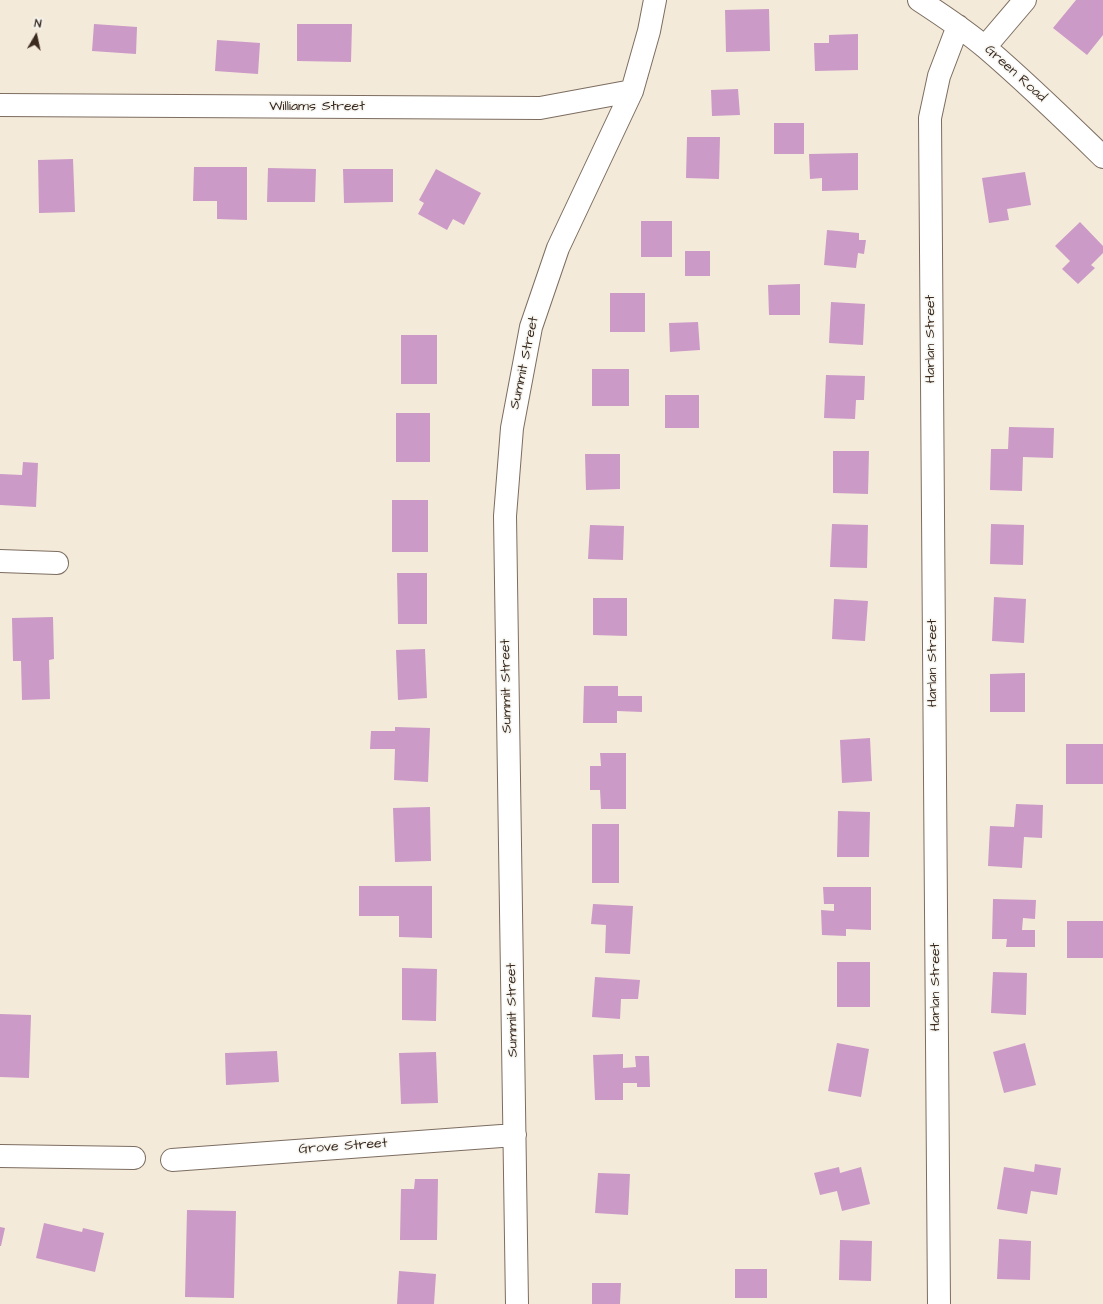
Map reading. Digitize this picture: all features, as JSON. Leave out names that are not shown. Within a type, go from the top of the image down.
[{"type":"street","name":"Summit Street","points":[[517,1304],[505,516],[512,428],[531,327],[558,248],[632,91],[650,30],[655,0]]},
{"type":"street","name":"Green Road","points":[[919,0],[986,47],[1103,157]]},
{"type":"street","points":[[986,47],[1025,0]]},
{"type":"street","name":"Harlan Street","points":[[939,1304],[930,118],[939,76],[958,26]]},
{"type":"street","name":"Williams Street","points":[[0,105],[540,108],[632,91]]},
{"type":"street","points":[[0,561],[57,563]]},
{"type":"street","name":"Grove Street","points":[[172,1160],[515,1135]]},
{"type":"street","points":[[0,1156],[134,1158]]},
{"type":"building","points":[[1076,0],[1103,0],[1103,35],[1087,55],[1053,28]]},
{"type":"building","points":[[769,9],[770,51],[726,52],[725,10]]},
{"type":"building","points":[[94,24],[137,27],[136,54],[92,51]]},
{"type":"building","points":[[297,24],[352,24],[351,62],[297,61]]},
{"type":"building","points":[[858,34],[858,70],[815,71],[814,43],[829,43],[829,35]]},
{"type":"building","points":[[217,40],[260,43],[258,74],[215,71]]},
{"type":"building","points":[[738,89],[740,115],[712,116],[711,90]]},
{"type":"building","points":[[774,123],[804,123],[804,154],[774,154]]},
{"type":"building","points":[[687,137],[720,137],[719,179],[686,178]]},
{"type":"building","points":[[858,153],[858,190],[822,191],[822,178],[810,179],[809,154]]},
{"type":"building","points":[[73,159],[75,212],[39,213],[38,160]]},
{"type":"building","points":[[194,167],[247,167],[247,220],[217,219],[217,201],[193,201]]},
{"type":"building","points":[[268,168],[316,169],[315,202],[267,202]]},
{"type":"building","points":[[343,169],[393,169],[393,202],[344,203]]},
{"type":"building","points":[[436,169],[481,193],[464,225],[453,219],[447,230],[418,214],[424,203],[419,200]]},
{"type":"building","points":[[1025,172],[1031,205],[1007,209],[1009,220],[989,223],[982,178]]},
{"type":"building","points":[[641,221],[672,221],[672,257],[641,257]]},
{"type":"building","points":[[1080,222],[1103,246],[1103,253],[1091,265],[1095,268],[1078,284],[1062,269],[1070,261],[1055,246]]},
{"type":"building","points":[[827,230],[859,233],[859,240],[866,240],[864,254],[858,253],[856,268],[824,265]]},
{"type":"building","points":[[685,251],[710,251],[710,276],[685,276]]},
{"type":"building","points":[[800,284],[800,315],[769,315],[768,285]]},
{"type":"building","points":[[610,293],[645,293],[645,332],[610,332]]},
{"type":"building","points":[[831,302],[865,304],[863,345],[829,343]]},
{"type":"building","points":[[698,322],[700,350],[670,352],[669,323]]},
{"type":"building","points":[[401,335],[437,335],[437,384],[401,384]]},
{"type":"building","points":[[592,369],[629,369],[629,406],[592,406]]},
{"type":"building","points":[[826,375],[865,376],[864,400],[856,400],[855,419],[824,418]]},
{"type":"building","points":[[665,395],[699,395],[699,428],[665,428]]},
{"type":"building","points":[[396,413],[430,413],[430,462],[396,462]]},
{"type":"building","points":[[1009,427],[1054,428],[1053,458],[1023,457],[1022,491],[990,490],[991,449],[1008,449]]},
{"type":"building","points":[[833,451],[869,451],[868,494],[833,493]]},
{"type":"building","points":[[585,454],[620,454],[620,489],[586,490]]},
{"type":"building","points":[[23,462],[38,463],[36,507],[0,505],[0,474],[22,475]]},
{"type":"building","points":[[392,500],[428,500],[428,552],[392,552]]},
{"type":"building","points":[[832,524],[868,525],[867,568],[830,567]]},
{"type":"building","points":[[991,524],[1024,525],[1023,565],[990,564]]},
{"type":"building","points":[[590,525],[624,526],[623,560],[588,559]]},
{"type":"building","points":[[397,573],[427,573],[427,624],[398,624]]},
{"type":"building","points":[[994,597],[1026,599],[1024,643],[992,641]]},
{"type":"building","points":[[593,598],[627,598],[627,636],[593,635]]},
{"type":"building","points":[[834,599],[868,601],[865,641],[832,639]]},
{"type":"building","points":[[53,617],[54,659],[49,660],[50,699],[22,700],[21,661],[13,661],[12,618]]},
{"type":"building","points":[[425,649],[427,698],[398,700],[396,650]]},
{"type":"building","points":[[1025,673],[1025,712],[990,712],[990,674]]},
{"type":"building","points":[[584,686],[618,686],[618,696],[642,696],[642,712],[617,711],[617,723],[583,723]]},
{"type":"building","points":[[395,727],[430,728],[428,782],[394,780],[395,749],[370,749],[371,731],[395,731]]},
{"type":"building","points":[[870,738],[872,781],[842,783],[840,740]]},
{"type":"building","points":[[1066,744],[1103,744],[1103,784],[1066,784]]},
{"type":"building","points":[[600,753],[626,753],[626,809],[601,809],[600,790],[590,790],[590,766],[601,766]]},
{"type":"building","points":[[1016,804],[1043,805],[1042,838],[1024,837],[1022,868],[988,866],[990,826],[1014,827]]},
{"type":"building","points":[[430,807],[431,861],[395,862],[393,808]]},
{"type":"building","points":[[838,811],[870,812],[869,857],[837,857]]},
{"type":"building","points":[[592,824],[619,824],[619,883],[592,883]]},
{"type":"building","points":[[359,886],[432,886],[432,938],[399,937],[399,916],[359,916]]},
{"type":"building","points":[[823,887],[871,887],[871,930],[846,929],[846,936],[822,935],[821,910],[834,911],[834,904],[824,904]]},
{"type":"building","points":[[993,899],[1036,900],[1035,919],[1023,918],[1022,930],[1035,930],[1035,947],[1006,947],[1007,939],[992,939]]},
{"type":"building","points":[[593,904],[633,906],[630,954],[605,953],[606,925],[591,924]]},
{"type":"building","points":[[1067,921],[1103,921],[1103,958],[1067,958]]},
{"type":"building","points":[[837,962],[870,962],[870,1007],[837,1007]]},
{"type":"building","points":[[402,968],[437,969],[436,1021],[402,1020]]},
{"type":"building","points":[[993,972],[1027,973],[1026,1015],[991,1013]]},
{"type":"building","points":[[595,977],[640,980],[638,999],[621,999],[620,1019],[592,1017]]},
{"type":"building","points":[[0,1014],[31,1015],[29,1078],[0,1077]]},
{"type":"building","points":[[837,1043],[869,1049],[861,1097],[828,1091]]},
{"type":"building","points":[[1025,1043],[1036,1085],[1004,1093],[993,1052]]},
{"type":"building","points":[[277,1051],[279,1082],[226,1085],[225,1053]]},
{"type":"building","points":[[436,1052],[438,1103],[401,1104],[399,1053]]},
{"type":"building","points":[[623,1054],[623,1068],[636,1067],[635,1056],[649,1056],[650,1087],[637,1087],[637,1083],[623,1083],[623,1100],[595,1100],[593,1055]]},
{"type":"building","points":[[1035,1164],[1061,1168],[1057,1195],[1031,1191],[1027,1214],[997,1209],[1004,1167],[1034,1172]]},
{"type":"building","points":[[839,1167],[840,1173],[861,1167],[870,1204],[842,1211],[837,1191],[820,1195],[814,1173]]},
{"type":"building","points":[[598,1173],[630,1174],[628,1215],[595,1213]]},
{"type":"building","points":[[415,1179],[438,1179],[437,1240],[400,1240],[401,1189],[414,1189]]},
{"type":"building","points":[[187,1210],[236,1211],[234,1298],[185,1297]]},
{"type":"building","points":[[44,1223],[82,1232],[83,1228],[104,1233],[95,1272],[36,1258]]},
{"type":"building","points":[[0,1227],[5,1228],[1,1246],[0,1246]]},
{"type":"building","points":[[999,1239],[1031,1241],[1030,1280],[997,1279]]},
{"type":"building","points":[[840,1240],[872,1241],[871,1281],[839,1280]]},
{"type":"building","points":[[735,1269],[767,1269],[767,1298],[735,1298]]},
{"type":"building","points":[[399,1271],[436,1274],[434,1304],[397,1304]]},
{"type":"building","points":[[592,1283],[621,1283],[620,1304],[592,1304]]}]
